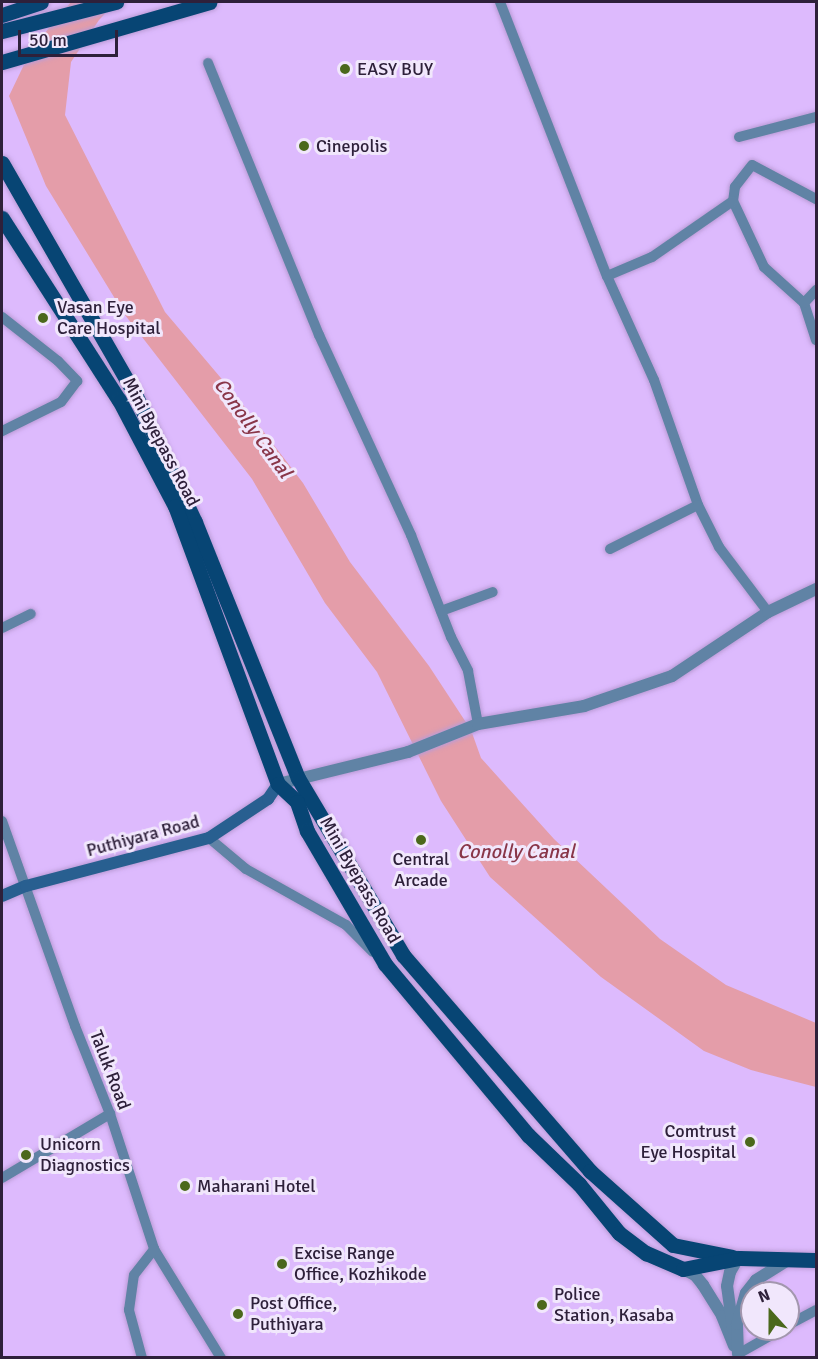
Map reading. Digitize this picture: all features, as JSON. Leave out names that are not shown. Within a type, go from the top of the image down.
[{"type":"main road","points":[[2,15],[41,2]]},
{"type":"main road","points":[[2,31],[116,2]]},
{"type":"main road","points":[[6,63],[105,31],[210,2]]},
{"type":"main road","points":[[2,163],[135,394],[195,522],[298,778],[403,955],[590,1171],[673,1245],[738,1258],[816,1260]]},
{"type":"main road","name":"Mini Byepass Road","points":[[2,218],[120,400],[175,506],[278,784],[297,802],[307,831],[385,964],[528,1135],[579,1184],[619,1233],[646,1253],[683,1269]]},
{"type":"main road","name":"Puthiyara Road","points":[[2,896],[26,886],[209,838],[268,799],[278,784]]},
{"type":"main road","points":[[683,1269],[738,1258]]},
{"type":"street","points":[[500,2],[607,276],[654,380],[698,505],[719,547],[768,612]]},
{"type":"street","points":[[208,63],[319,335],[411,536],[468,671],[478,724]]},
{"type":"street","points":[[739,137],[816,117]]},
{"type":"street","points":[[816,199],[752,165],[735,187],[733,201],[764,267],[804,303],[816,340]]},
{"type":"street","points":[[607,276],[652,257],[733,201]]},
{"type":"street","points":[[804,303],[816,290]]},
{"type":"street","points":[[2,317],[58,361],[77,381],[61,402],[2,431]]},
{"type":"street","points":[[609,549],[698,505]]},
{"type":"street","points":[[278,784],[408,752],[478,724],[584,706],[672,676],[768,612],[816,589]]},
{"type":"street","points":[[441,611],[493,592]]},
{"type":"street","points":[[2,628],[31,614]]},
{"type":"street","name":"Taluk Road","points":[[2,821],[75,1026],[110,1114],[154,1250],[221,1358]]},
{"type":"street","points":[[209,838],[246,869],[346,925],[385,964]]},
{"type":"street","points":[[2,1178],[110,1114]]},
{"type":"street","points":[[142,1358],[129,1310],[134,1275],[154,1250]]},
{"type":"street","points":[[735,1356],[727,1286],[730,1272],[738,1258]]},
{"type":"street","points":[[735,1356],[737,1324],[746,1293],[756,1280],[786,1261]]},
{"type":"street","points":[[683,1269],[695,1275],[722,1316],[735,1356]]},
{"type":"street","points":[[800,1319],[816,1310]]},
{"type":"street","points":[[735,1356],[761,1341]]},
{"type":"water","name":"Conolly Canal","points":[[71,2],[116,2],[99,20],[71,62],[65,115],[165,312],[237,397],[303,483],[350,562],[429,666],[471,730],[481,758],[554,839],[660,939],[726,985],[816,1023],[816,1087],[751,1070],[704,1051],[601,977],[490,877],[441,801],[377,672],[325,603],[252,479],[125,315],[46,186],[9,96],[32,48]]},
{"type":"place","name":"EASY BUY","points":[[345,69]]},
{"type":"place","name":"Cinepolis","points":[[304,146]]},
{"type":"place","name":"Vasan Eye Care Hospital","points":[[43,318]]},
{"type":"place","name":"Central Arcade","points":[[421,840]]},
{"type":"place","name":"Comtrust Eye Hospital","points":[[750,1142]]},
{"type":"place","name":"Unicorn Diagnostics","points":[[26,1155]]},
{"type":"place","name":"Maharani Hotel","points":[[185,1186]]},
{"type":"place","name":"Excise Range Office, Kozhikode","points":[[282,1264]]},
{"type":"place","name":"Police Station, Kasaba","points":[[542,1305]]},
{"type":"place","name":"Post Office, Puthiyara","points":[[238,1314]]}]
